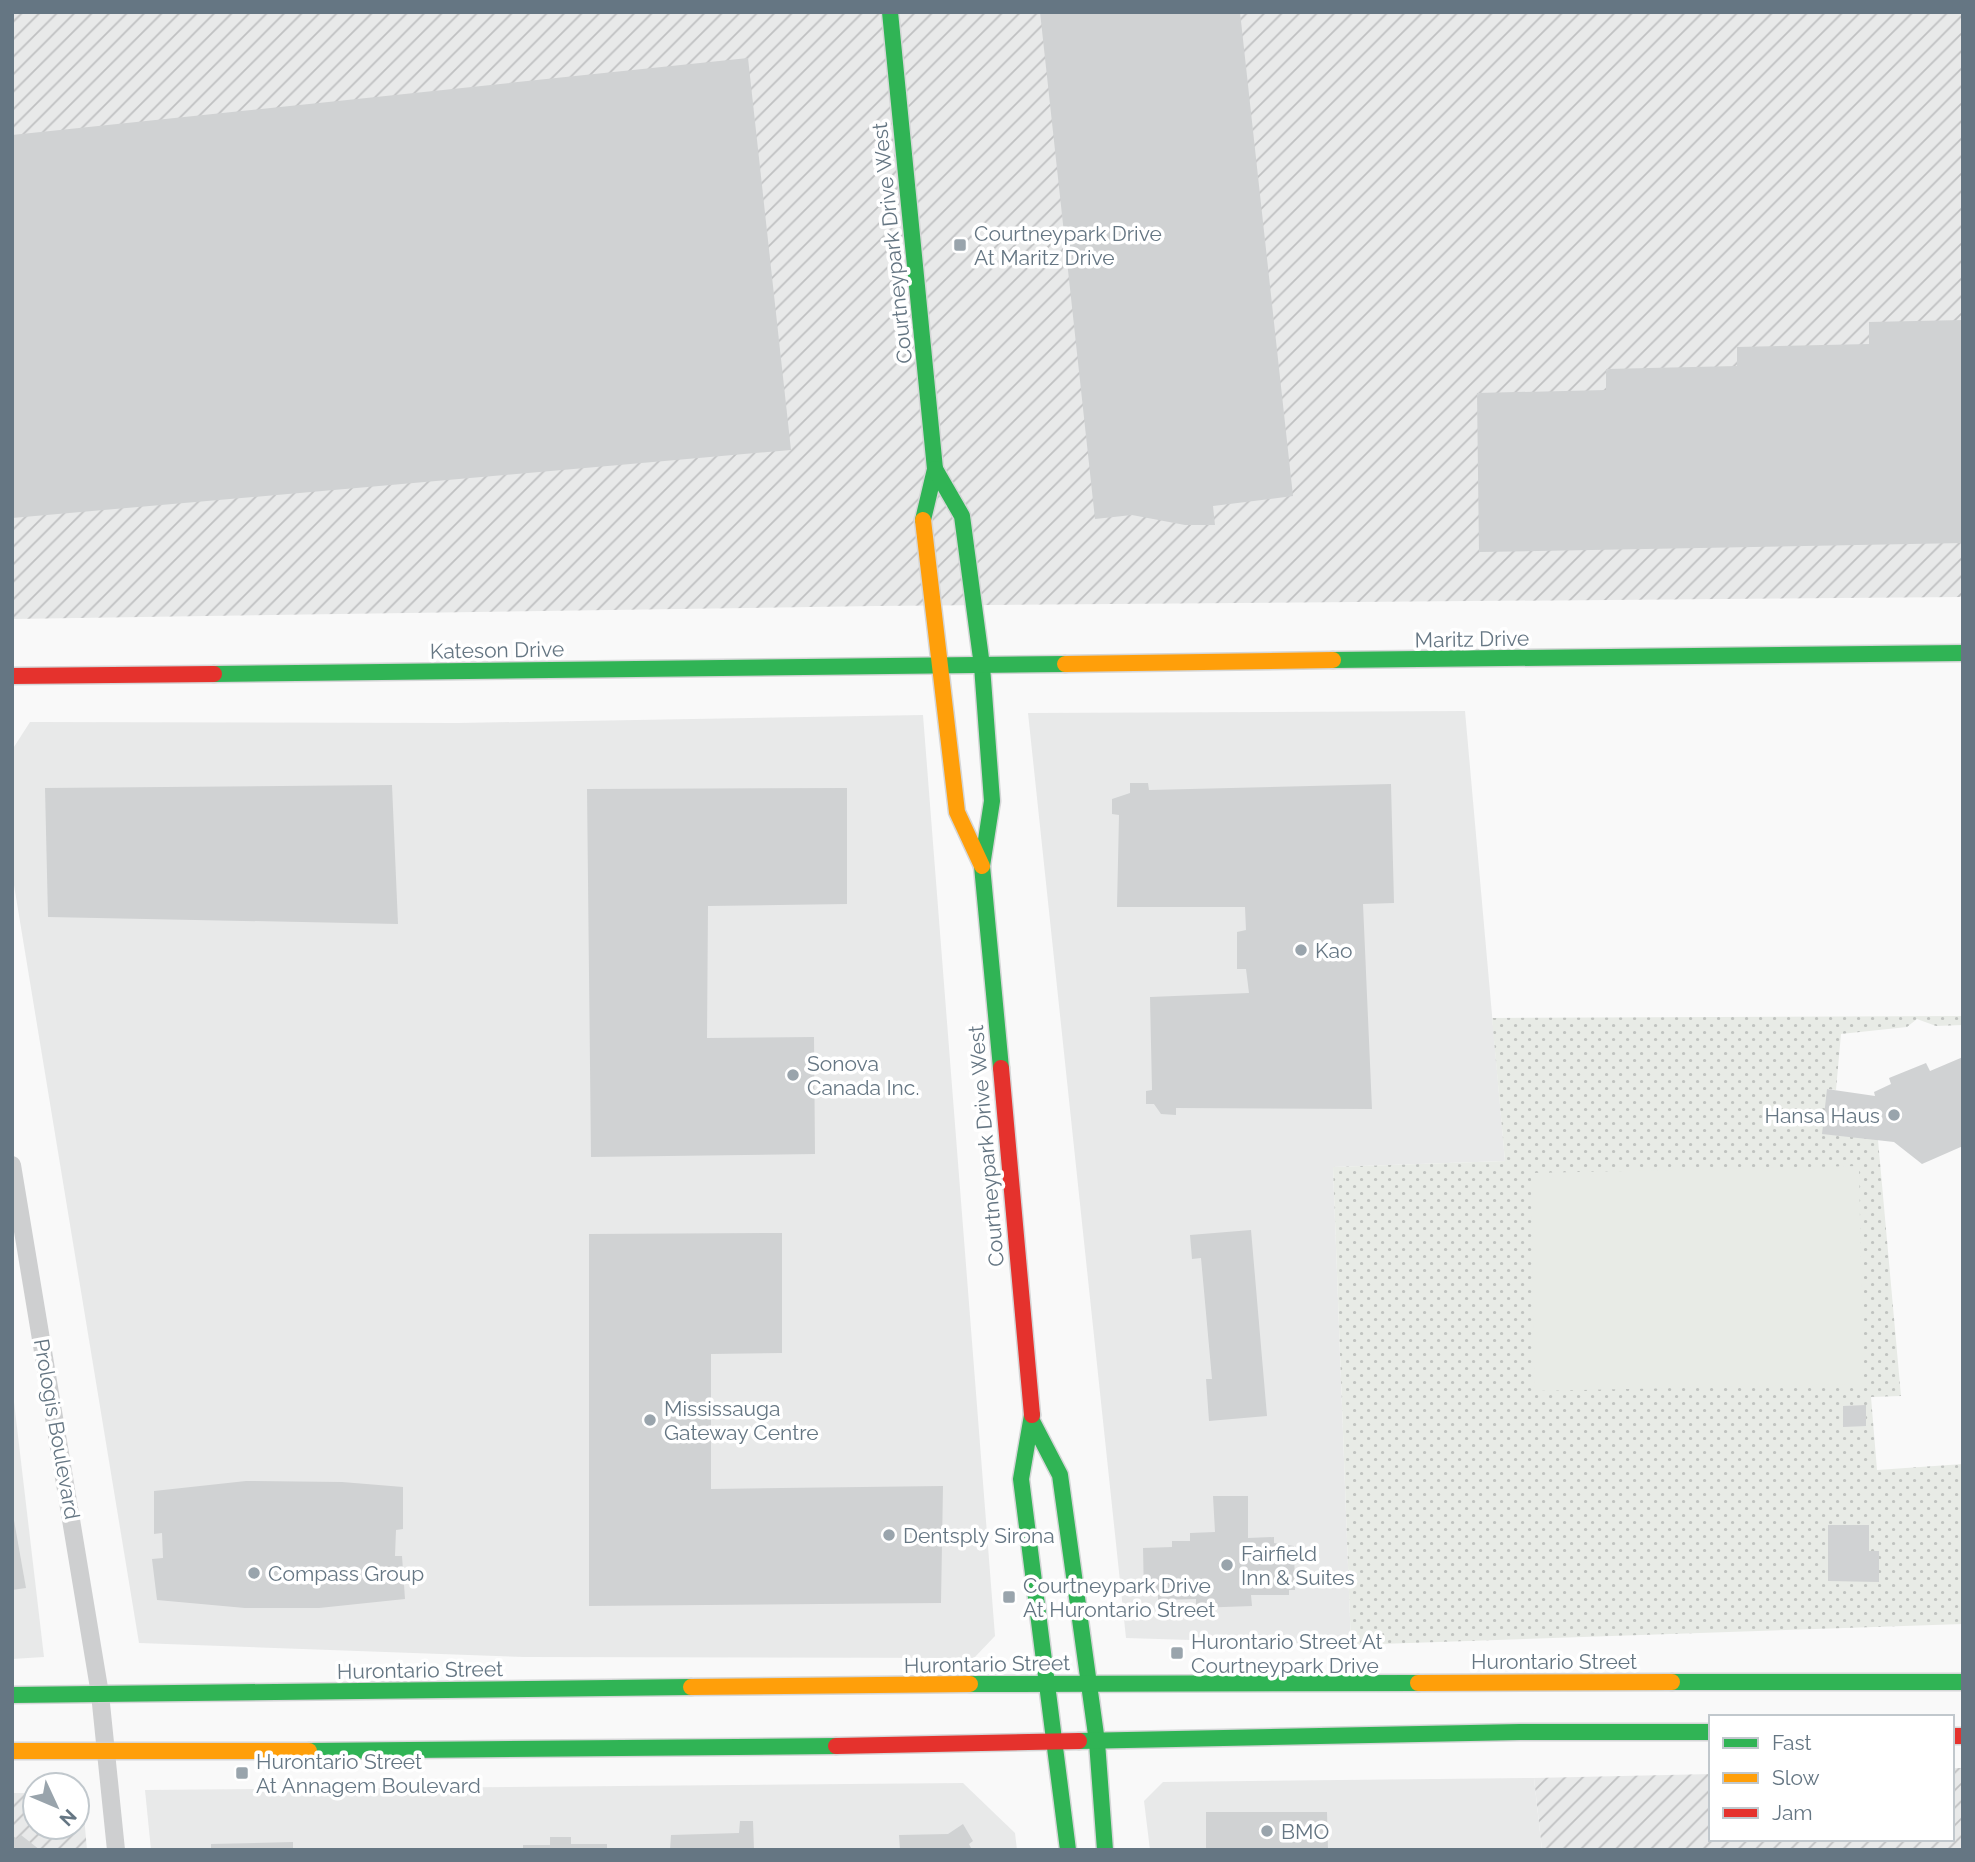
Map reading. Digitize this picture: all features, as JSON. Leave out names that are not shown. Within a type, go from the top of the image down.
[{"type":"main road","name":"Courtneypark Drive West","points":[[890,12],[935,469],[923,517],[957,812],[982,866]]},
{"type":"main road","name":"Courtneypark Drive West","points":[[935,469],[962,516],[982,666],[992,801],[982,866],[1032,1423],[1021,1479],[1068,1850]]},
{"type":"main road","name":"Maritz Drive","points":[[982,666],[1963,653]]},
{"type":"main road","name":"Kateson Drive","points":[[12,676],[982,666]]},
{"type":"main road","name":"Courtneypark Drive West","points":[[1032,1423],[1060,1475],[1097,1742],[1105,1850]]},
{"type":"main road","name":"Hurontario Street","points":[[12,1695],[1047,1684],[1963,1682]]},
{"type":"main road","points":[[12,1751],[634,1751],[1520,1732],[1709,1732]]},
{"type":"street","name":"Prologis Boulevard","points":[[12,1165],[100,1694],[116,1850]]},
{"type":"shaded area","points":[[12,12],[1963,12],[1963,597],[876,606],[12,619]]},
{"type":"shaded area","points":[[1465,711],[1505,1161],[1333,1167],[1351,1645],[1126,1638],[1028,713]]},
{"type":"shaded area","points":[[923,715],[995,1636],[974,1658],[524,1657],[139,1643],[12,873],[12,750],[30,722],[458,723]]},
{"type":"shaded area","points":[[1963,1016],[1963,1025],[1936,1026],[1917,1019],[1907,1027],[1841,1034],[1836,1090],[1827,1089],[1878,1140],[1901,1396],[1871,1397],[1877,1470],[1963,1464],[1963,1624],[1351,1645],[1333,1167],[1505,1161],[1492,1018]]},
{"type":"shaded area","points":[[1859,1166],[1863,1384],[1535,1391],[1531,1173]]},
{"type":"shaded area","points":[[12,1385],[44,1657],[12,1659]]},
{"type":"shaded area","points":[[1954,1768],[1963,1768],[1963,1850],[1542,1850],[1534,1778],[1709,1774],[1709,1841],[1954,1841]]},
{"type":"shaded area","points":[[1534,1778],[1542,1850],[1150,1850],[1144,1801],[1163,1782]]},
{"type":"shaded area","points":[[963,1783],[1015,1833],[1017,1850],[151,1850],[145,1790]]},
{"type":"shaded area","points":[[12,1793],[21,1793],[21,1841],[86,1841],[87,1850],[12,1850]]},
{"type":"building","points":[[1040,12],[1240,12],[1293,496],[1213,506],[1215,525],[1185,525],[1132,515],[1095,519]]},
{"type":"building","points":[[748,58],[791,450],[12,518],[12,135]]},
{"type":"building","points":[[1963,320],[1963,543],[1479,552],[1477,393],[1606,390],[1606,369],[1737,366],[1737,347],[1869,344],[1869,322]]},
{"type":"building","name":"Kao","points":[[1130,783],[1148,783],[1149,790],[1391,784],[1394,903],[1363,904],[1372,1109],[1176,1108],[1176,1115],[1161,1114],[1154,1104],[1146,1104],[1146,1091],[1152,1090],[1150,997],[1249,993],[1246,969],[1237,969],[1237,932],[1246,930],[1245,907],[1117,907],[1119,815],[1112,814],[1112,799],[1130,793]]},
{"type":"building","points":[[392,785],[398,924],[48,917],[45,788]]},
{"type":"building","points":[[847,788],[847,904],[708,906],[707,1038],[814,1037],[815,1154],[591,1157],[587,789]]},
{"type":"building","name":"Hansa Haus","points":[[1963,1057],[1963,1146],[1922,1164],[1894,1142],[1822,1134],[1827,1089],[1875,1096],[1874,1092],[1891,1084],[1889,1078],[1926,1063],[1930,1071]]},
{"type":"building","points":[[1251,1230],[1267,1416],[1209,1421],[1206,1379],[1212,1379],[1201,1258],[1192,1259],[1190,1235]]},
{"type":"building","name":"Mississauga Gateway Centre","points":[[782,1233],[782,1353],[711,1354],[711,1489],[943,1486],[941,1603],[589,1606],[589,1234]]},
{"type":"building","points":[[1866,1405],[1866,1426],[1843,1427],[1843,1406]]},
{"type":"building","points":[[246,1481],[342,1482],[403,1487],[403,1529],[396,1530],[395,1556],[402,1556],[405,1599],[319,1608],[245,1608],[157,1600],[152,1559],[163,1558],[162,1533],[154,1534],[154,1491]]},
{"type":"building","points":[[1213,1496],[1248,1496],[1248,1538],[1274,1537],[1274,1543],[1294,1546],[1295,1590],[1289,1590],[1289,1595],[1251,1595],[1252,1606],[1196,1608],[1196,1599],[1158,1600],[1158,1595],[1144,1595],[1143,1548],[1172,1547],[1172,1541],[1190,1541],[1190,1533],[1215,1532]]},
{"type":"building","points":[[12,1509],[26,1588],[12,1590]]},
{"type":"building","points":[[1828,1525],[1869,1525],[1869,1551],[1879,1551],[1879,1582],[1828,1581]]},
{"type":"building","name":"BMO","points":[[1206,1812],[1327,1812],[1328,1850],[1206,1850]]},
{"type":"building","points":[[740,1821],[753,1821],[754,1850],[670,1850],[671,1835],[739,1833]]},
{"type":"building","points":[[963,1824],[973,1841],[969,1844],[972,1850],[900,1850],[899,1835],[948,1834]]},
{"type":"building","points":[[12,1835],[17,1839],[21,1835],[21,1841],[29,1841],[40,1850],[12,1850]]},
{"type":"building","points":[[550,1837],[571,1837],[571,1844],[607,1844],[607,1850],[523,1850],[523,1845],[550,1845]]},
{"type":"building","points":[[293,1842],[293,1850],[211,1850],[211,1844]]},
{"type":"traffic: fast","points":[[890,12],[935,469],[923,520]]},
{"type":"traffic: fast","points":[[935,469],[962,516],[982,666],[992,801],[982,866],[1001,1068]]},
{"type":"traffic: fast","points":[[1333,660],[1963,653]]},
{"type":"traffic: fast","points":[[214,674],[1065,664]]},
{"type":"traffic: fast","points":[[1032,1415],[1021,1479],[1068,1850]]},
{"type":"traffic: fast","points":[[1033,1423],[1060,1475],[1097,1742],[1105,1850]]},
{"type":"traffic: fast","points":[[1672,1682],[1963,1682]]},
{"type":"traffic: fast","points":[[970,1684],[1418,1683]]},
{"type":"traffic: fast","points":[[12,1695],[691,1687]]},
{"type":"traffic: fast","points":[[1079,1741],[1520,1732],[1709,1732]]},
{"type":"traffic: fast","points":[[309,1751],[836,1746]]},
{"type":"traffic: slow","points":[[923,520],[957,812],[982,866]]},
{"type":"traffic: slow","points":[[1065,664],[1333,660]]},
{"type":"traffic: slow","points":[[1418,1683],[1672,1682]]},
{"type":"traffic: slow","points":[[691,1687],[970,1684]]},
{"type":"traffic: slow","points":[[12,1751],[309,1751]]},
{"type":"traffic: jam","points":[[12,676],[214,674]]},
{"type":"traffic: jam","points":[[1001,1068],[1032,1415]]},
{"type":"traffic: jam","points":[[1954,1736],[1963,1736]]},
{"type":"traffic: jam","points":[[836,1746],[1079,1741]]},
{"type":"place","name":"Courtneypark Drive At Maritz Drive","points":[[960,245]]},
{"type":"place","name":"Kao","points":[[1301,950]]},
{"type":"place","name":"Sonova Canada Inc.","points":[[793,1075]]},
{"type":"place","name":"Hansa Haus","points":[[1894,1115]]},
{"type":"place","name":"Mississauga Gateway Centre","points":[[650,1420]]},
{"type":"place","name":"Dentsply Sirona","points":[[889,1535]]},
{"type":"place","name":"Fairfield Inn & Suites","points":[[1227,1565]]},
{"type":"place","name":"Compass Group","points":[[254,1573]]},
{"type":"place","name":"Courtneypark Drive At Hurontario Street","points":[[1009,1597]]},
{"type":"place","name":"Hurontario Street At Courtneypark Drive","points":[[1177,1653]]},
{"type":"place","name":"Hurontario Street At Annagem Boulevard","points":[[242,1773]]},
{"type":"place","name":"BMO","points":[[1267,1831]]}]
